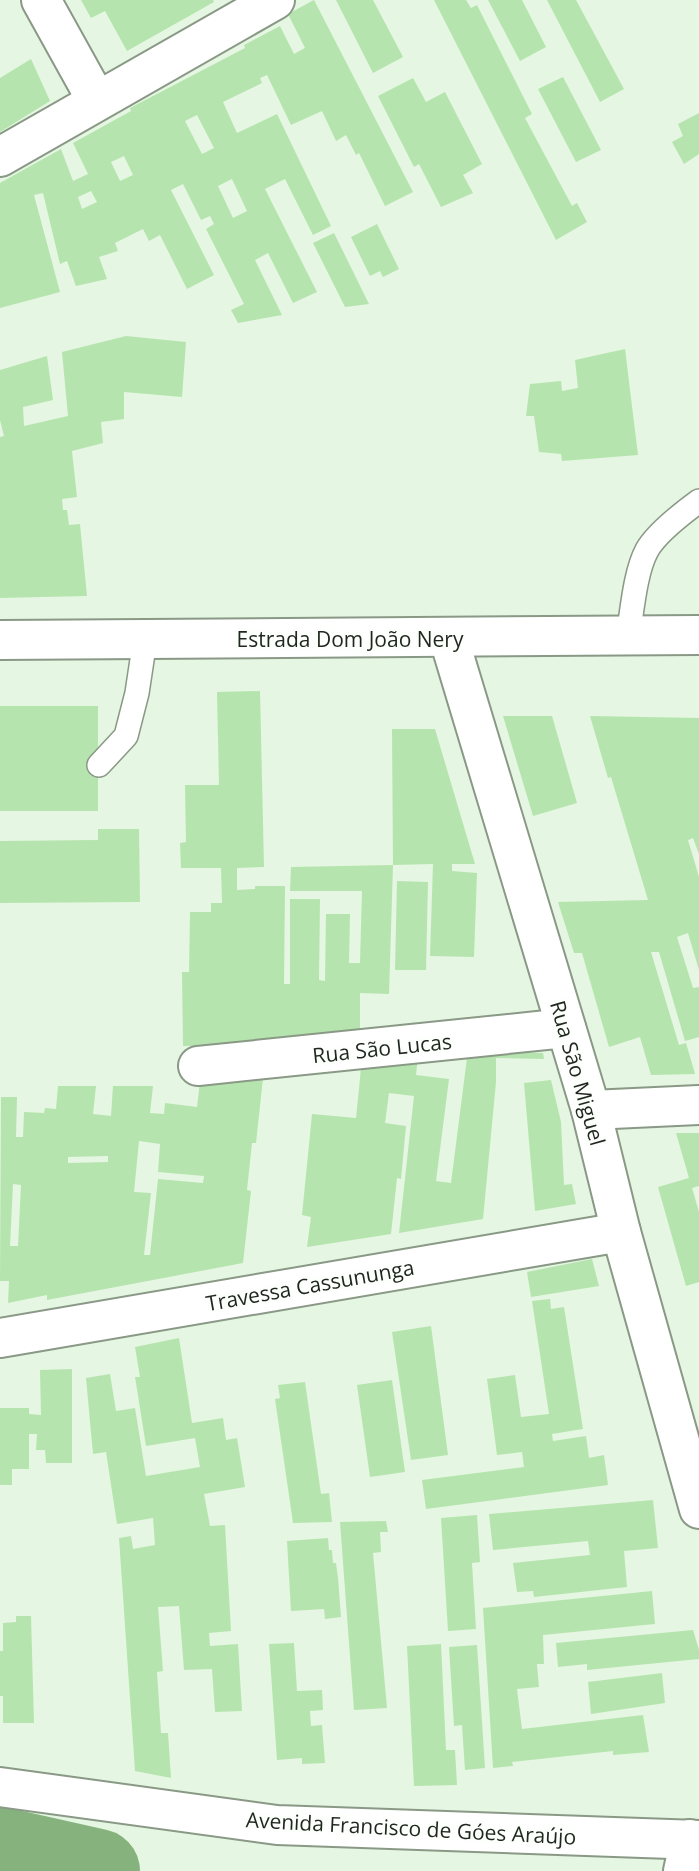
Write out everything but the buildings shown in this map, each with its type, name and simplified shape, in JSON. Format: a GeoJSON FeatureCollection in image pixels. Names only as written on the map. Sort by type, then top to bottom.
{"type":"FeatureCollection","features":[{"type":"Feature","properties":{"kind":"street"},"geometry":{"type":"LineString","coordinates":[[41,0],[97,102]]}},
{"type":"Feature","properties":{"kind":"street"},"geometry":{"type":"LineString","coordinates":[[0,158],[275,0]]}},
{"type":"Feature","properties":{"kind":"street","name":"Estrada Dom João Nery"},"geometry":{"type":"LineString","coordinates":[[0,640],[449,639],[699,635]]}},
{"type":"Feature","properties":{"kind":"street","name":"Rua São Miguel"},"geometry":{"type":"LineString","coordinates":[[449,639],[591,1110],[621,1231],[699,1509]]}},
{"type":"Feature","properties":{"kind":"street","name":"Rua São Lucas"},"geometry":{"type":"LineString","coordinates":[[198,1066],[566,1028]]}},
{"type":"Feature","properties":{"kind":"street"},"geometry":{"type":"LineString","coordinates":[[591,1110],[699,1105]]}},
{"type":"Feature","properties":{"kind":"street","name":"Travessa Cassununga"},"geometry":{"type":"LineString","coordinates":[[0,1338],[621,1231]]}},
{"type":"Feature","properties":{"kind":"street","name":"Avenida Francisco de Góes Araújo"},"geometry":{"type":"LineString","coordinates":[[0,1787],[277,1825],[691,1850]]}},
{"type":"Feature","properties":{"kind":"lane"},"geometry":{"type":"LineString","coordinates":[[628,636],[634,592],[647,550],[680,515],[699,501]]}},
{"type":"Feature","properties":{"kind":"lane"},"geometry":{"type":"LineString","coordinates":[[99,765],[126,736],[137,693],[145,639]]}},
{"type":"Feature","properties":{"kind":"waterway"},"geometry":{"type":"LineString","coordinates":[[0,1849],[98,1871]]}}]}
